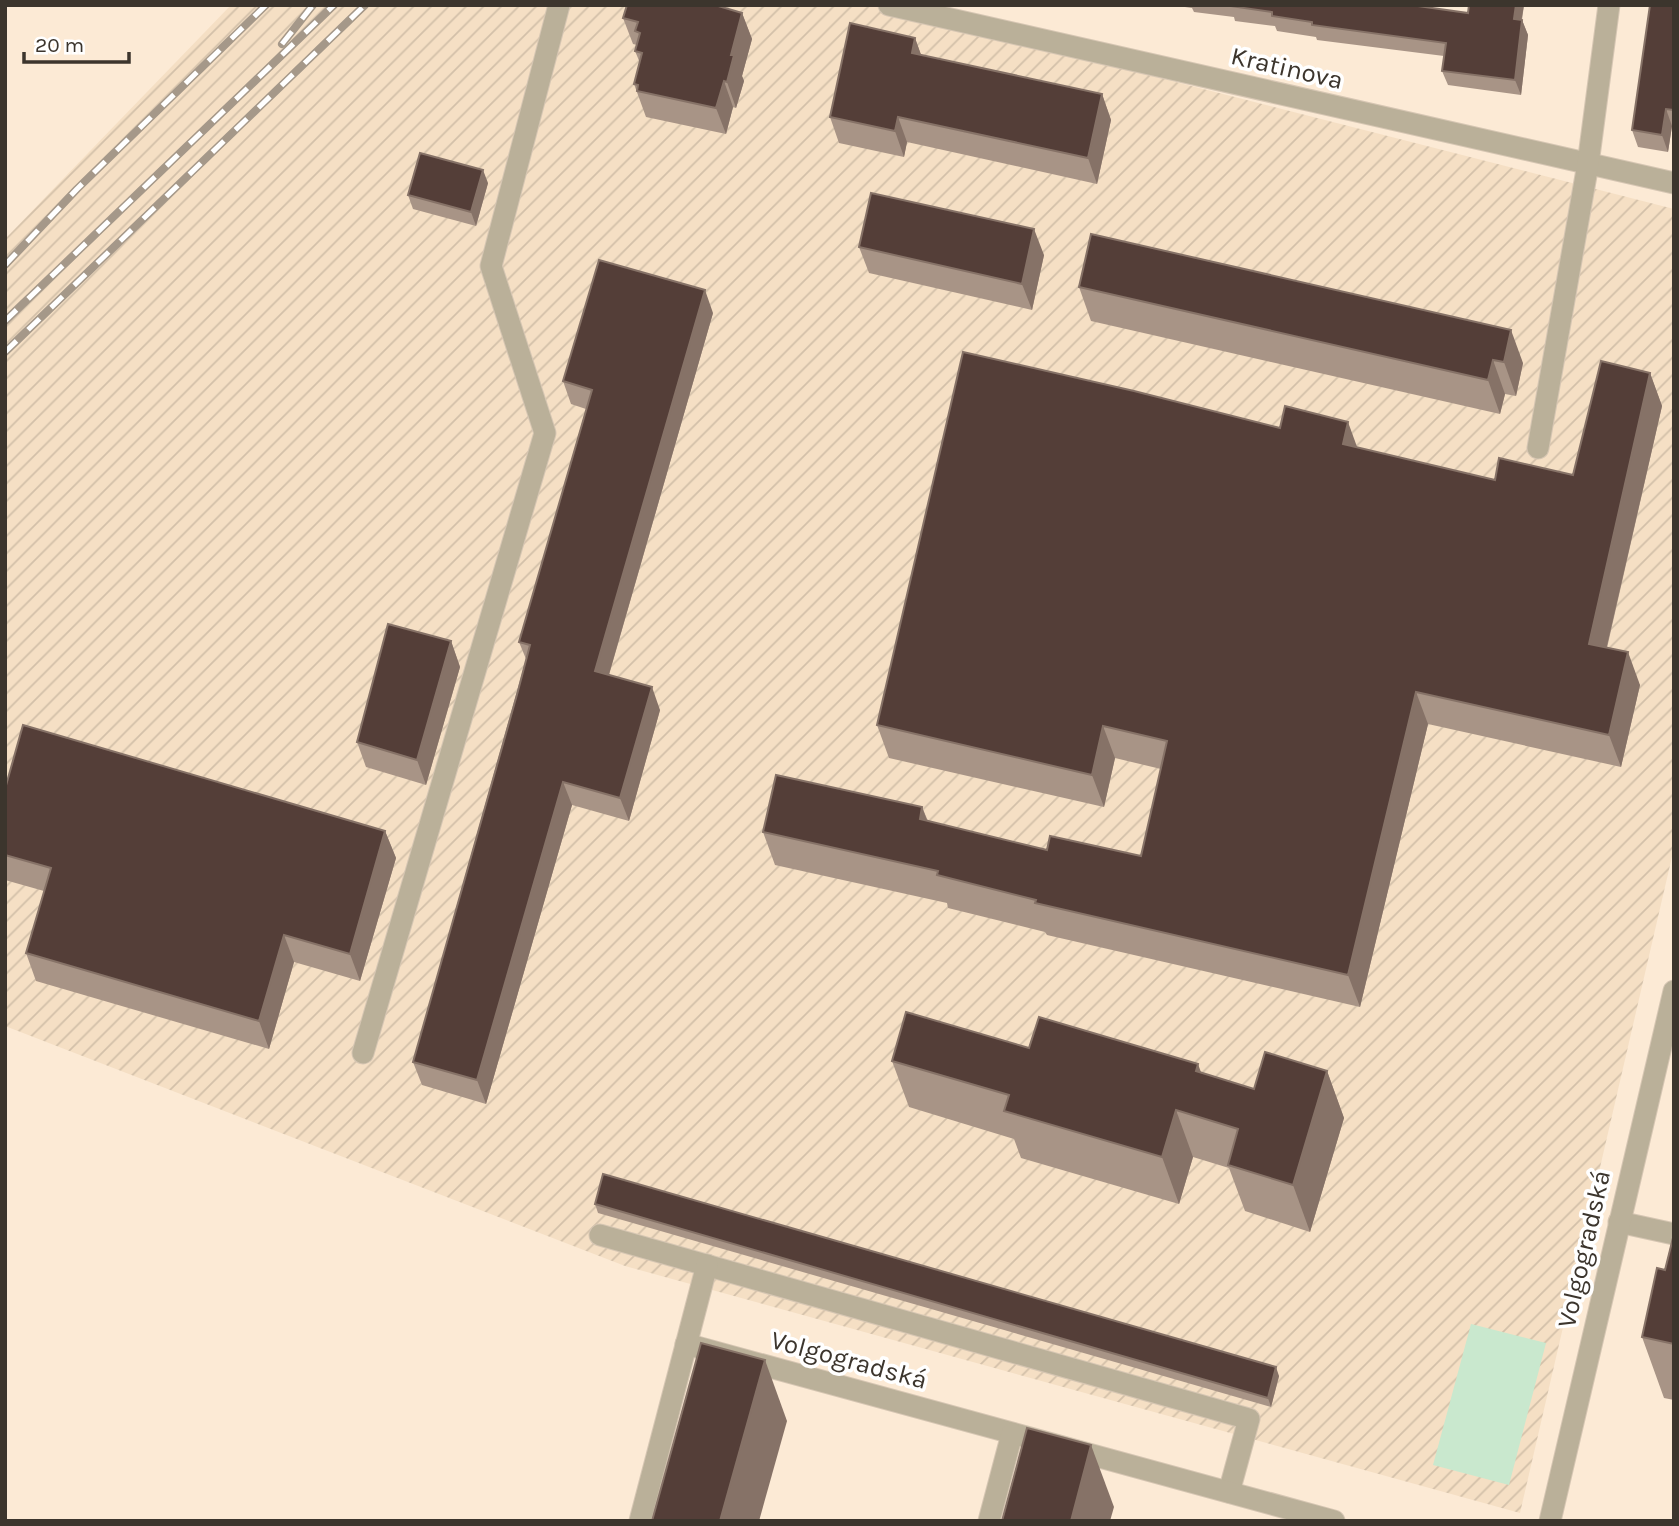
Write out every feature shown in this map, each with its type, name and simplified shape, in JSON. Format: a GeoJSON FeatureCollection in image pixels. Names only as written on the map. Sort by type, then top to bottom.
{"type":"FeatureCollection","features":[{"type":"Feature","properties":{"kind":"street"},"geometry":{"type":"LineString","coordinates":[[363,1053],[545,433],[491,266],[559,5]]}},
{"type":"Feature","properties":{"kind":"street","name":"Kratinova"},"geometry":{"type":"LineString","coordinates":[[889,5],[1674,183]]}},
{"type":"Feature","properties":{"kind":"street"},"geometry":{"type":"LineString","coordinates":[[1538,448],[1588,164],[1609,5]]}},
{"type":"Feature","properties":{"kind":"street","name":"Volgogradská"},"geometry":{"type":"LineString","coordinates":[[1550,1521],[1674,991]]}},
{"type":"Feature","properties":{"kind":"street"},"geometry":{"type":"LineString","coordinates":[[1619,1222],[1674,1234]]}},
{"type":"Feature","properties":{"kind":"street"},"geometry":{"type":"LineString","coordinates":[[600,1235],[1249,1419],[1229,1492]]}},
{"type":"Feature","properties":{"kind":"street"},"geometry":{"type":"LineString","coordinates":[[640,1521],[707,1265]]}},
{"type":"Feature","properties":{"kind":"street","name":"Volgogradská"},"geometry":{"type":"LineString","coordinates":[[686,1344],[1334,1521]]}},
{"type":"Feature","properties":{"kind":"street"},"geometry":{"type":"LineString","coordinates":[[989,1521],[1012,1434]]}},
{"type":"Feature","properties":{"kind":"shaded area"},"geometry":{"type":"Polygon","coordinates":[[[231,5],[874,5],[1674,209],[1674,848],[1520,1513],[625,1266],[5,1026],[5,239],[231,5]]]}},
{"type":"Feature","properties":{"kind":"green space"},"geometry":{"type":"Polygon","coordinates":[[[1471,1324],[1546,1343],[1509,1485],[1433,1465],[1471,1324]]]}},
{"type":"Feature","properties":{"kind":"building"},"geometry":{"type":"Polygon","coordinates":[[[627,5],[715,5],[742,13],[727,82],[724,81],[716,108],[637,91],[638,85],[634,84],[642,53],[635,51],[640,33],[635,31],[638,22],[623,18],[627,5]]]}},
{"type":"Feature","properties":{"kind":"building"},"geometry":{"type":"Polygon","coordinates":[[[1230,5],[1411,5],[1468,13],[1469,5],[1516,5],[1514,19],[1522,20],[1515,80],[1442,71],[1446,43],[1312,25],[1312,22],[1272,16],[1272,12],[1230,5]]]}},
{"type":"Feature","properties":{"kind":"building"},"geometry":{"type":"Polygon","coordinates":[[[1650,5],[1674,5],[1674,110],[1666,109],[1662,135],[1632,130],[1650,5]]]}},
{"type":"Feature","properties":{"kind":"building"},"geometry":{"type":"Polygon","coordinates":[[[850,23],[915,38],[912,53],[1102,94],[1088,158],[898,117],[895,131],[830,117],[850,23]]]}},
{"type":"Feature","properties":{"kind":"building"},"geometry":{"type":"Polygon","coordinates":[[[420,153],[483,170],[471,212],[408,195],[420,153]]]}},
{"type":"Feature","properties":{"kind":"building"},"geometry":{"type":"Polygon","coordinates":[[[871,193],[1034,229],[1022,284],[859,247],[871,193]]]}},
{"type":"Feature","properties":{"kind":"building"},"geometry":{"type":"Polygon","coordinates":[[[1091,234],[1511,330],[1504,362],[1493,360],[1488,380],[1079,287],[1091,234]]]}},
{"type":"Feature","properties":{"kind":"building"},"geometry":{"type":"Polygon","coordinates":[[[599,260],[705,290],[595,671],[652,687],[620,798],[563,782],[477,1080],[413,1062],[518,691],[530,645],[519,642],[592,390],[563,381],[599,260]]]}},
{"type":"Feature","properties":{"kind":"building"},"geometry":{"type":"Polygon","coordinates":[[[963,352],[1280,428],[1285,406],[1348,422],[1343,444],[1495,480],[1499,458],[1573,475],[1601,361],[1650,373],[1589,644],[1628,652],[1609,735],[1416,692],[1348,975],[1035,903],[1036,900],[937,875],[938,871],[763,832],[776,775],[922,807],[920,819],[1047,850],[1050,836],[1141,856],[1167,741],[1103,726],[1092,775],[877,725],[963,352]]]}},
{"type":"Feature","properties":{"kind":"building"},"geometry":{"type":"Polygon","coordinates":[[[388,624],[451,641],[417,760],[357,742],[388,624]]]}},
{"type":"Feature","properties":{"kind":"building"},"geometry":{"type":"Polygon","coordinates":[[[23,725],[385,831],[350,954],[284,935],[259,1021],[26,953],[51,868],[5,855],[5,789],[23,725]]]}},
{"type":"Feature","properties":{"kind":"building"},"geometry":{"type":"Polygon","coordinates":[[[906,1012],[1029,1048],[1039,1017],[1198,1064],[1196,1071],[1254,1089],[1265,1052],[1327,1071],[1293,1185],[1228,1165],[1238,1129],[1176,1110],[1162,1157],[1004,1111],[1009,1095],[892,1061],[906,1012]]]}},
{"type":"Feature","properties":{"kind":"building"},"geometry":{"type":"Polygon","coordinates":[[[603,1174],[1276,1367],[1268,1398],[595,1204],[603,1174]]]}},
{"type":"Feature","properties":{"kind":"building"},"geometry":{"type":"Polygon","coordinates":[[[1674,1234],[1674,1344],[1642,1337],[1657,1268],[1665,1270],[1674,1234]]]}},
{"type":"Feature","properties":{"kind":"building"},"geometry":{"type":"Polygon","coordinates":[[[701,1343],[765,1360],[720,1521],[652,1521],[701,1343]]]}},
{"type":"Feature","properties":{"kind":"building"},"geometry":{"type":"Polygon","coordinates":[[[1027,1428],[1091,1445],[1071,1521],[1002,1521],[1027,1428]]]}},
{"type":"Feature","properties":{"kind":"railway"},"geometry":{"type":"LineString","coordinates":[[5,265],[77,189],[266,5]]}},
{"type":"Feature","properties":{"kind":"railway"},"geometry":{"type":"LineString","coordinates":[[282,44],[313,5]]}},
{"type":"Feature","properties":{"kind":"railway"},"geometry":{"type":"LineString","coordinates":[[5,321],[334,5]]}},
{"type":"Feature","properties":{"kind":"railway"},"geometry":{"type":"LineString","coordinates":[[5,352],[365,5]]}}]}
